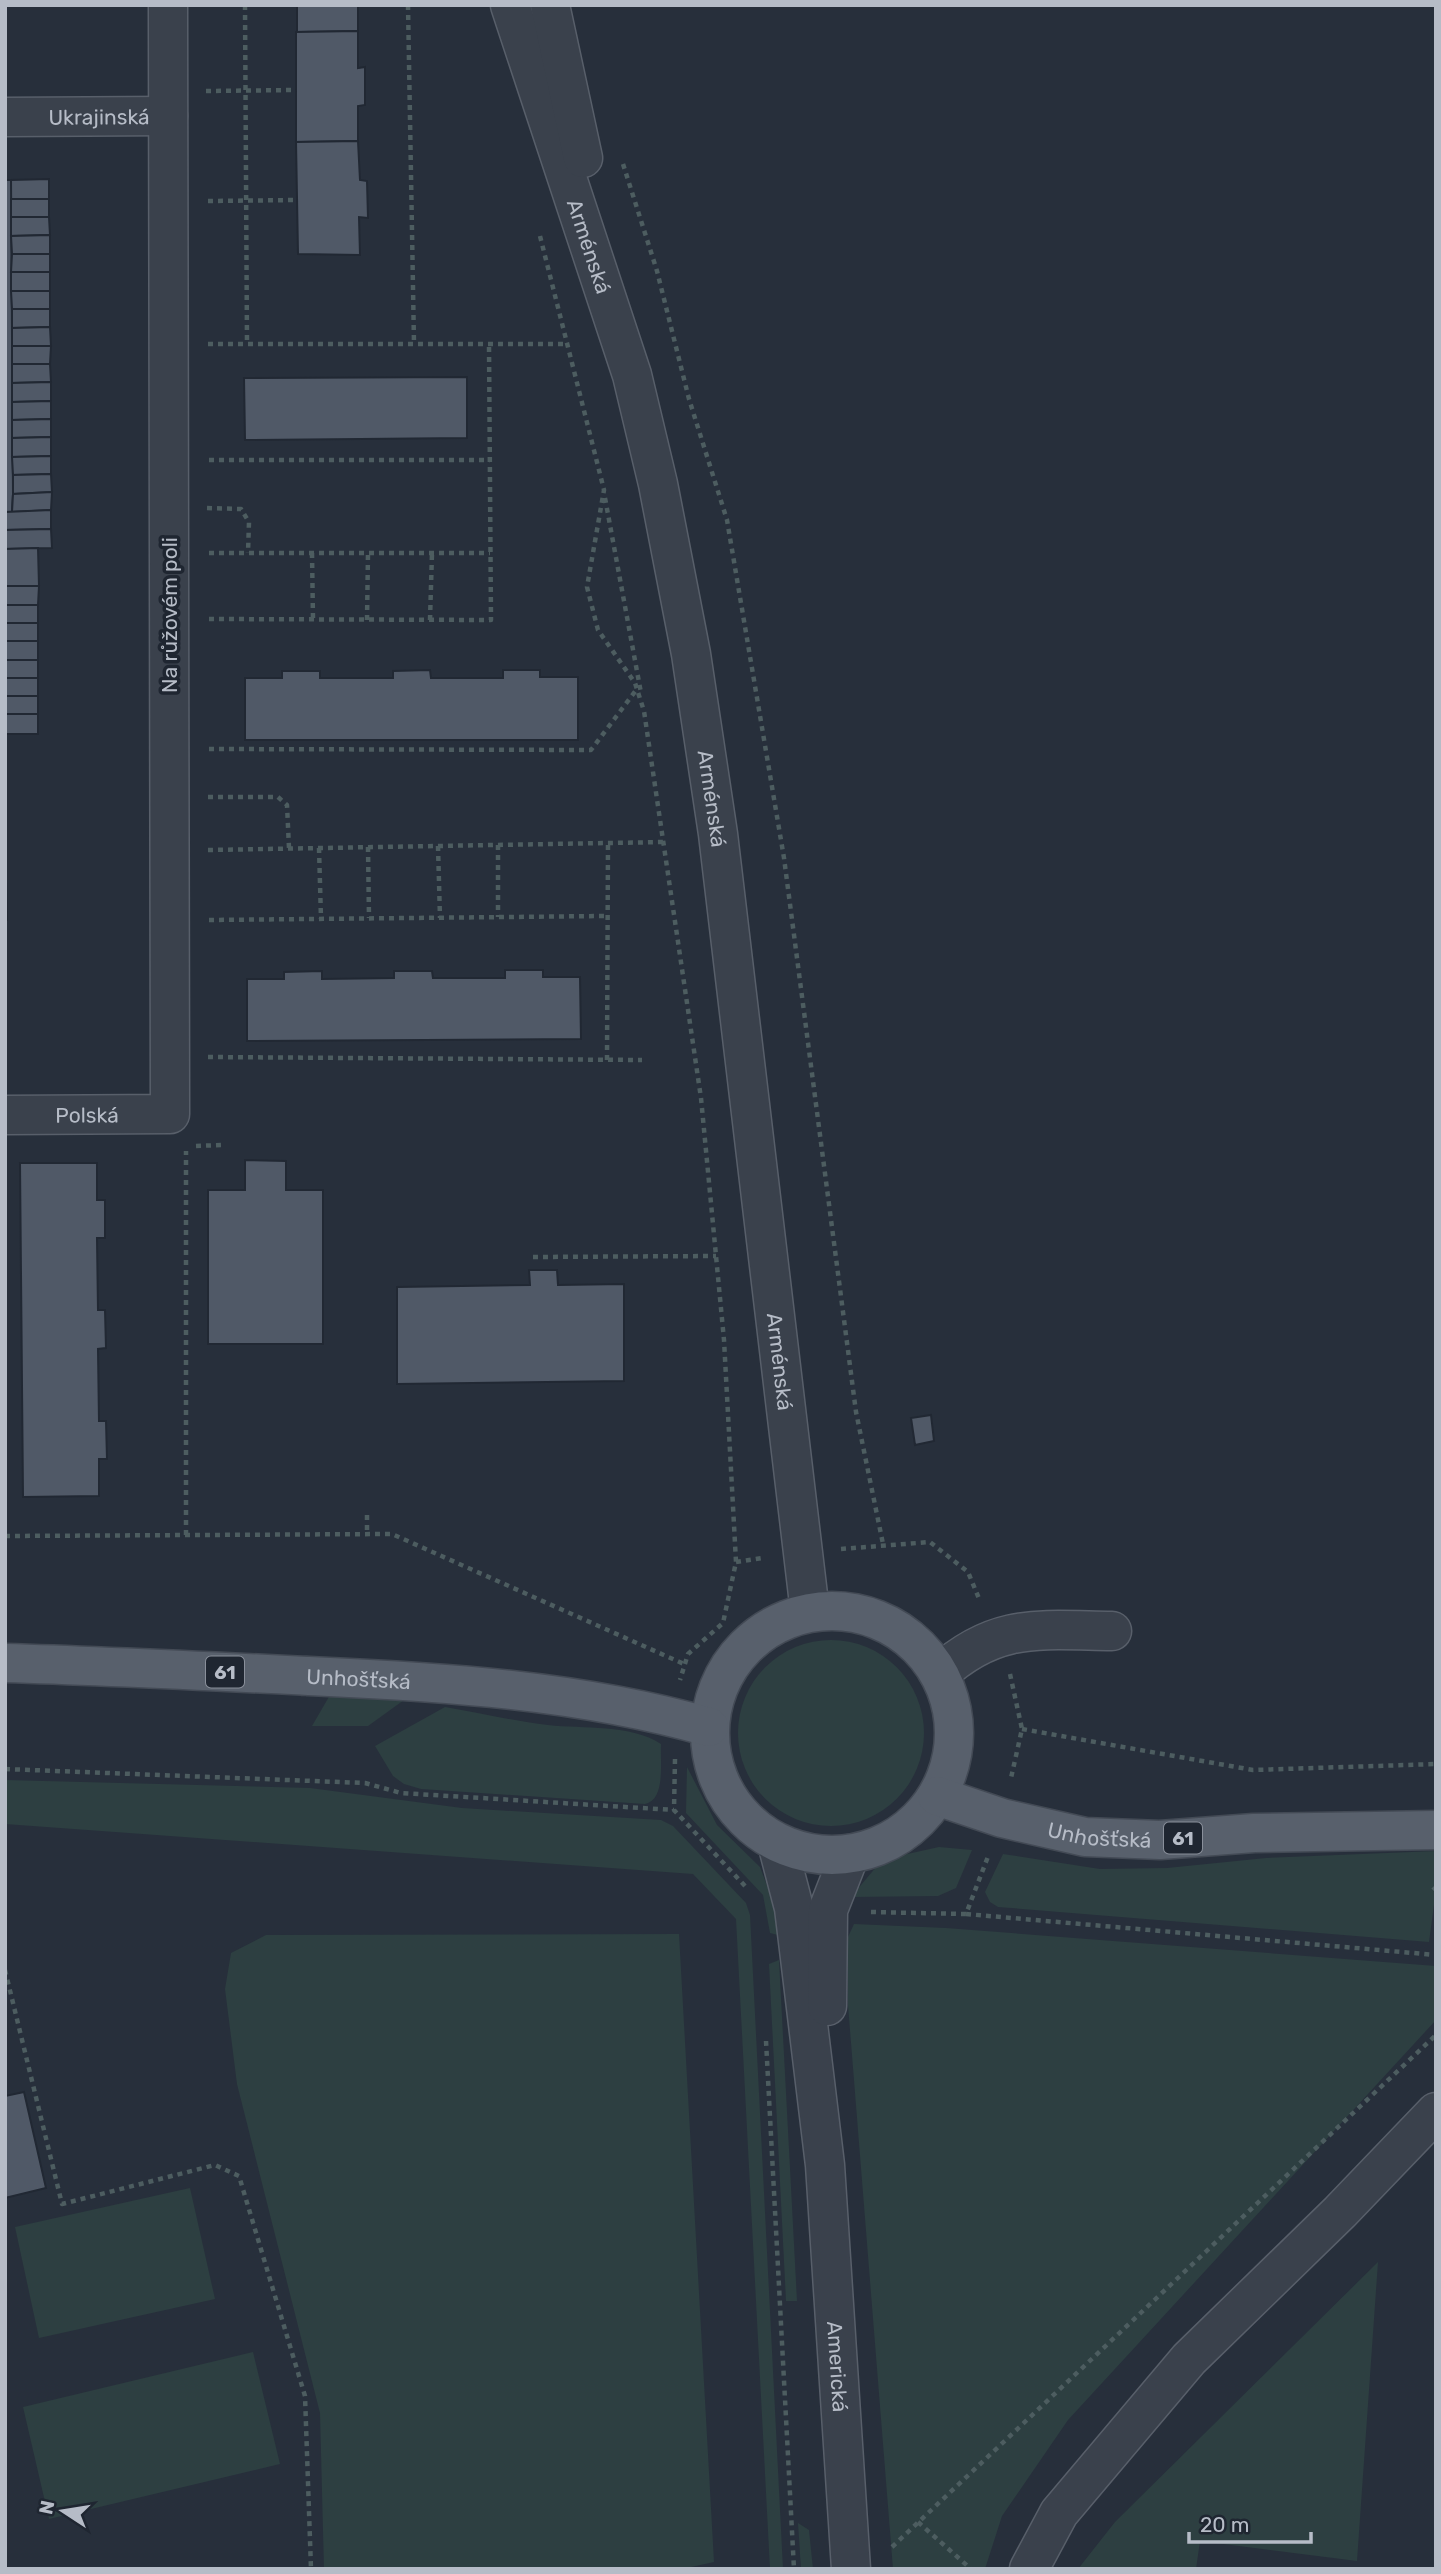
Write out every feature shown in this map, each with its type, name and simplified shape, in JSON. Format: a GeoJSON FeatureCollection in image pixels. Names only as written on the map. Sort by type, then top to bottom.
{"type":"FeatureCollection","features":[{"type":"Feature","properties":{"kind":"main road"},"geometry":{"type":"LineString","coordinates":[[835,1610],[861,1613],[885,1622],[906,1635],[925,1653],[939,1674],[949,1697],[954,1735],[947,1772],[937,1796],[920,1817],[900,1835],[876,1847],[850,1854],[825,1856],[777,1843],[753,1827],[734,1807],[719,1782],[711,1755],[694,1722],[713,1699],[740,1652],[760,1633],[784,1620],[810,1612],[835,1610]]}},
{"type":"Feature","properties":{"kind":"main road","name":"Unhošťská"},"geometry":{"type":"LineString","coordinates":[[5,1663],[444,1682],[539,1693],[694,1722]]}},
{"type":"Feature","properties":{"kind":"main road","name":"Unhošťská"},"geometry":{"type":"LineString","coordinates":[[937,1796],[1002,1818],[1085,1837],[1160,1840],[1254,1833],[1436,1830]]}},
{"type":"Feature","properties":{"kind":"street","name":"Ukrajinská"},"geometry":{"type":"LineString","coordinates":[[5,117],[168,116],[168,5]]}},
{"type":"Feature","properties":{"kind":"street","name":"Arménská"},"geometry":{"type":"LineString","coordinates":[[510,5],[632,375],[658,484],[691,653],[718,834],[810,1612]]}},
{"type":"Feature","properties":{"kind":"street"},"geometry":{"type":"LineString","coordinates":[[534,5],[583,158]]}},
{"type":"Feature","properties":{"kind":"street"},"geometry":{"type":"LineString","coordinates":[[550,5],[632,375]]}},
{"type":"Feature","properties":{"kind":"street","name":"Na růžovém poli"},"geometry":{"type":"LineString","coordinates":[[168,116],[170,1114]]}},
{"type":"Feature","properties":{"kind":"street","name":"Polská"},"geometry":{"type":"LineString","coordinates":[[5,1115],[170,1114]]}},
{"type":"Feature","properties":{"kind":"street"},"geometry":{"type":"LineString","coordinates":[[939,1674],[961,1654],[996,1636],[1039,1630],[1112,1631]]}},
{"type":"Feature","properties":{"kind":"street","name":"Americká"},"geometry":{"type":"LineString","coordinates":[[777,1843],[811,1909],[851,2569]]}},
{"type":"Feature","properties":{"kind":"street","name":"Americká"},"geometry":{"type":"LineString","coordinates":[[811,1909],[850,1854]]}},
{"type":"Feature","properties":{"kind":"street"},"geometry":{"type":"LineString","coordinates":[[1029,2569],[1059,2513],[1189,2359],[1340,2212],[1436,2112]]}},
{"type":"Feature","properties":{"kind":"path"},"geometry":{"type":"LineString","coordinates":[[245,5],[247,344]]}},
{"type":"Feature","properties":{"kind":"path"},"geometry":{"type":"LineString","coordinates":[[408,5],[414,344]]}},
{"type":"Feature","properties":{"kind":"path"},"geometry":{"type":"LineString","coordinates":[[199,92],[296,90]]}},
{"type":"Feature","properties":{"kind":"path"},"geometry":{"type":"LineString","coordinates":[[622,160],[657,271],[689,399],[727,520],[784,858],[856,1412],[883,1544]]}},
{"type":"Feature","properties":{"kind":"path"},"geometry":{"type":"LineString","coordinates":[[199,201],[298,200]]}},
{"type":"Feature","properties":{"kind":"path"},"geometry":{"type":"LineString","coordinates":[[539,232],[604,490],[644,711],[701,1098],[724,1340],[736,1562],[723,1623],[688,1654],[680,1674],[694,1722],[674,1810]]}},
{"type":"Feature","properties":{"kind":"path"},"geometry":{"type":"LineString","coordinates":[[200,344],[568,344]]}},
{"type":"Feature","properties":{"kind":"path"},"geometry":{"type":"LineString","coordinates":[[201,619],[491,620],[489,344]]}},
{"type":"Feature","properties":{"kind":"path"},"geometry":{"type":"LineString","coordinates":[[201,460],[490,460]]}},
{"type":"Feature","properties":{"kind":"path"},"geometry":{"type":"LineString","coordinates":[[604,490],[587,587],[598,630],[637,689],[644,711]]}},
{"type":"Feature","properties":{"kind":"path"},"geometry":{"type":"LineString","coordinates":[[201,508],[241,509],[249,522],[248,553]]}},
{"type":"Feature","properties":{"kind":"path"},"geometry":{"type":"LineString","coordinates":[[199,553],[490,553]]}},
{"type":"Feature","properties":{"kind":"path"},"geometry":{"type":"LineString","coordinates":[[312,553],[313,619]]}},
{"type":"Feature","properties":{"kind":"path"},"geometry":{"type":"LineString","coordinates":[[367,620],[368,553]]}},
{"type":"Feature","properties":{"kind":"path"},"geometry":{"type":"LineString","coordinates":[[430,620],[432,553]]}},
{"type":"Feature","properties":{"kind":"path"},"geometry":{"type":"LineString","coordinates":[[201,749],[591,750],[637,689]]}},
{"type":"Feature","properties":{"kind":"path"},"geometry":{"type":"LineString","coordinates":[[200,797],[278,797],[287,805],[289,848]]}},
{"type":"Feature","properties":{"kind":"path"},"geometry":{"type":"LineString","coordinates":[[607,1060],[608,842]]}},
{"type":"Feature","properties":{"kind":"path"},"geometry":{"type":"LineString","coordinates":[[199,850],[665,842]]}},
{"type":"Feature","properties":{"kind":"path"},"geometry":{"type":"LineString","coordinates":[[498,845],[498,917]]}},
{"type":"Feature","properties":{"kind":"path"},"geometry":{"type":"LineString","coordinates":[[438,846],[440,918]]}},
{"type":"Feature","properties":{"kind":"path"},"geometry":{"type":"LineString","coordinates":[[368,847],[369,918]]}},
{"type":"Feature","properties":{"kind":"path"},"geometry":{"type":"LineString","coordinates":[[320,848],[321,919]]}},
{"type":"Feature","properties":{"kind":"path"},"geometry":{"type":"LineString","coordinates":[[201,920],[606,916]]}},
{"type":"Feature","properties":{"kind":"path"},"geometry":{"type":"LineString","coordinates":[[200,1057],[642,1060]]}},
{"type":"Feature","properties":{"kind":"path"},"geometry":{"type":"LineString","coordinates":[[533,1257],[716,1256]]}},
{"type":"Feature","properties":{"kind":"path"},"geometry":{"type":"LineString","coordinates":[[367,1514],[367,1534]]}},
{"type":"Feature","properties":{"kind":"path"},"geometry":{"type":"LineString","coordinates":[[5,1536],[392,1534],[684,1664]]}},
{"type":"Feature","properties":{"kind":"path"},"geometry":{"type":"LineString","coordinates":[[736,1562],[883,1544],[930,1542],[968,1572],[1007,1662],[1022,1729],[1002,1818],[966,1914]]}},
{"type":"Feature","properties":{"kind":"path"},"geometry":{"type":"LineString","coordinates":[[1022,1729],[1253,1770],[1436,1764]]}},
{"type":"Feature","properties":{"kind":"path"},"geometry":{"type":"LineString","coordinates":[[5,1769],[365,1783],[401,1793],[674,1810],[744,1884],[757,1906],[966,1914],[1436,1955]]}},
{"type":"Feature","properties":{"kind":"path"},"geometry":{"type":"LineString","coordinates":[[5,1970],[62,2204],[215,2165],[239,2176],[305,2396],[311,2569]]}},
{"type":"Feature","properties":{"kind":"path"},"geometry":{"type":"LineString","coordinates":[[766,2029],[794,2569]]}},
{"type":"Feature","properties":{"kind":"path"},"geometry":{"type":"LineString","coordinates":[[892,2547],[1436,2035]]}},
{"type":"Feature","properties":{"kind":"path"},"geometry":{"type":"LineString","coordinates":[[918,2522],[971,2569]]}},
{"type":"Feature","properties":{"kind":"shaded area"},"geometry":{"type":"Polygon","coordinates":[[[831,1640],[866,1647],[897,1667],[917,1698],[924,1733],[917,1768],[897,1799],[866,1819],[831,1826],[796,1819],[765,1799],[745,1768],[738,1733],[745,1698],[765,1667],[796,1647],[831,1640]]]}},
{"type":"Feature","properties":{"kind":"shaded area"},"geometry":{"type":"Polygon","coordinates":[[[330,1695],[404,1700],[368,1726],[312,1726],[330,1695]]]}},
{"type":"Feature","properties":{"kind":"shaded area"},"geometry":{"type":"Polygon","coordinates":[[[445,1707],[535,1723],[636,1733],[661,1744],[659,1788],[652,1801],[645,1804],[421,1789],[404,1784],[393,1776],[375,1746],[445,1707]]]}},
{"type":"Feature","properties":{"kind":"shaded area"},"geometry":{"type":"Polygon","coordinates":[[[687,1767],[717,1825],[760,1867],[775,1907],[778,1935],[770,1933],[763,1895],[686,1813],[687,1767]]]}},
{"type":"Feature","properties":{"kind":"shaded area"},"geometry":{"type":"Polygon","coordinates":[[[5,1780],[310,1788],[462,1808],[661,1820],[673,1826],[746,1903],[750,1915],[783,2569],[770,2569],[736,1919],[693,1874],[5,1824],[5,1780]]]}},
{"type":"Feature","properties":{"kind":"shaded area"},"geometry":{"type":"Polygon","coordinates":[[[939,1847],[972,1850],[956,1888],[938,1896],[851,1897],[877,1866],[903,1855],[939,1847]]]}},
{"type":"Feature","properties":{"kind":"shaded area"},"geometry":{"type":"Polygon","coordinates":[[[1436,1851],[1436,1890],[1429,1942],[998,1907],[990,1902],[985,1892],[1003,1854],[1100,1869],[1167,1868],[1266,1858],[1436,1851]]]}},
{"type":"Feature","properties":{"kind":"shaded area"},"geometry":{"type":"Polygon","coordinates":[[[854,1924],[946,1928],[1436,1966],[1436,2020],[1068,2420],[1002,2516],[985,2569],[893,2569],[848,2005],[848,1937],[854,1924]]]}},
{"type":"Feature","properties":{"kind":"shaded area"},"geometry":{"type":"Polygon","coordinates":[[[679,1934],[714,2562],[682,2569],[324,2569],[320,2413],[237,2084],[225,1989],[231,1953],[266,1935],[679,1934]]]}},
{"type":"Feature","properties":{"kind":"shaded area"},"geometry":{"type":"Polygon","coordinates":[[[779,1960],[797,2301],[786,2301],[769,1964],[779,1960]]]}},
{"type":"Feature","properties":{"kind":"shaded area"},"geometry":{"type":"Polygon","coordinates":[[[190,2188],[215,2299],[39,2338],[15,2227],[190,2188]]]}},
{"type":"Feature","properties":{"kind":"shaded area"},"geometry":{"type":"Polygon","coordinates":[[[1378,2262],[1357,2561],[1200,2541],[1196,2569],[1078,2569],[1115,2522],[1378,2262]]]}},
{"type":"Feature","properties":{"kind":"shaded area"},"geometry":{"type":"Polygon","coordinates":[[[253,2352],[280,2464],[49,2519],[23,2407],[253,2352]]]}},
{"type":"Feature","properties":{"kind":"shaded area"},"geometry":{"type":"Polygon","coordinates":[[[798,2523],[809,2530],[813,2569],[801,2569],[798,2523]]]}},
{"type":"Feature","properties":{"kind":"building"},"geometry":{"type":"Polygon","coordinates":[[[297,5],[358,5],[358,31],[297,32],[297,5]]]}},
{"type":"Feature","properties":{"kind":"building"},"geometry":{"type":"Polygon","coordinates":[[[358,31],[358,68],[365,67],[365,105],[358,106],[358,141],[296,142],[296,32],[358,31]]]}},
{"type":"Feature","properties":{"kind":"building"},"geometry":{"type":"Polygon","coordinates":[[[358,141],[360,180],[367,181],[368,218],[359,217],[360,255],[298,254],[296,142],[358,141]]]}},
{"type":"Feature","properties":{"kind":"building"},"geometry":{"type":"Polygon","coordinates":[[[49,179],[49,199],[11,199],[11,180],[49,179]]]}},
{"type":"Feature","properties":{"kind":"building"},"geometry":{"type":"Polygon","coordinates":[[[5,180],[11,180],[12,512],[5,512],[5,180]]]}},
{"type":"Feature","properties":{"kind":"building"},"geometry":{"type":"Polygon","coordinates":[[[11,199],[49,199],[49,217],[11,217],[11,199]]]}},
{"type":"Feature","properties":{"kind":"building"},"geometry":{"type":"Polygon","coordinates":[[[11,217],[49,217],[50,235],[11,236],[11,217]]]}},
{"type":"Feature","properties":{"kind":"building"},"geometry":{"type":"Polygon","coordinates":[[[50,235],[50,254],[12,254],[11,236],[50,235]]]}},
{"type":"Feature","properties":{"kind":"building"},"geometry":{"type":"Polygon","coordinates":[[[12,254],[50,254],[50,272],[11,272],[12,254]]]}},
{"type":"Feature","properties":{"kind":"building"},"geometry":{"type":"Polygon","coordinates":[[[11,272],[50,272],[50,291],[11,291],[11,272]]]}},
{"type":"Feature","properties":{"kind":"building"},"geometry":{"type":"Polygon","coordinates":[[[11,291],[50,291],[50,309],[12,309],[11,291]]]}},
{"type":"Feature","properties":{"kind":"building"},"geometry":{"type":"Polygon","coordinates":[[[12,309],[50,309],[50,327],[12,328],[12,309]]]}},
{"type":"Feature","properties":{"kind":"building"},"geometry":{"type":"Polygon","coordinates":[[[50,327],[51,346],[12,346],[12,328],[50,327]]]}},
{"type":"Feature","properties":{"kind":"building"},"geometry":{"type":"Polygon","coordinates":[[[12,346],[51,346],[50,364],[12,364],[12,346]]]}},
{"type":"Feature","properties":{"kind":"building"},"geometry":{"type":"Polygon","coordinates":[[[12,364],[50,364],[51,382],[12,383],[12,364]]]}},
{"type":"Feature","properties":{"kind":"building"},"geometry":{"type":"Polygon","coordinates":[[[467,377],[467,438],[245,440],[244,378],[467,377]]]}},
{"type":"Feature","properties":{"kind":"building"},"geometry":{"type":"Polygon","coordinates":[[[51,382],[51,401],[12,402],[12,383],[51,382]]]}},
{"type":"Feature","properties":{"kind":"building"},"geometry":{"type":"Polygon","coordinates":[[[51,401],[51,419],[12,420],[12,402],[51,401]]]}},
{"type":"Feature","properties":{"kind":"building"},"geometry":{"type":"Polygon","coordinates":[[[51,419],[51,437],[12,438],[12,420],[51,419]]]}},
{"type":"Feature","properties":{"kind":"building"},"geometry":{"type":"Polygon","coordinates":[[[51,437],[51,456],[12,457],[12,438],[51,437]]]}},
{"type":"Feature","properties":{"kind":"building"},"geometry":{"type":"Polygon","coordinates":[[[51,456],[51,474],[13,475],[12,457],[51,456]]]}},
{"type":"Feature","properties":{"kind":"building"},"geometry":{"type":"Polygon","coordinates":[[[51,474],[52,492],[13,494],[13,475],[51,474]]]}},
{"type":"Feature","properties":{"kind":"building"},"geometry":{"type":"Polygon","coordinates":[[[52,492],[51,510],[12,512],[13,494],[52,492]]]}},
{"type":"Feature","properties":{"kind":"building"},"geometry":{"type":"Polygon","coordinates":[[[51,510],[51,529],[5,530],[5,512],[51,510]]]}},
{"type":"Feature","properties":{"kind":"building"},"geometry":{"type":"Polygon","coordinates":[[[51,529],[52,548],[5,549],[5,530],[51,529]]]}},
{"type":"Feature","properties":{"kind":"building"},"geometry":{"type":"Polygon","coordinates":[[[38,548],[39,586],[5,586],[5,549],[38,548]]]}},
{"type":"Feature","properties":{"kind":"building"},"geometry":{"type":"Polygon","coordinates":[[[5,586],[39,586],[38,605],[5,605],[5,586]]]}},
{"type":"Feature","properties":{"kind":"building"},"geometry":{"type":"Polygon","coordinates":[[[5,605],[38,605],[38,623],[5,623],[5,605]]]}},
{"type":"Feature","properties":{"kind":"building"},"geometry":{"type":"Polygon","coordinates":[[[5,623],[38,623],[38,641],[5,641],[5,623]]]}},
{"type":"Feature","properties":{"kind":"building"},"geometry":{"type":"Polygon","coordinates":[[[5,641],[38,641],[38,660],[5,660],[5,641]]]}},
{"type":"Feature","properties":{"kind":"building"},"geometry":{"type":"Polygon","coordinates":[[[5,660],[38,660],[38,678],[5,678],[5,660]]]}},
{"type":"Feature","properties":{"kind":"building"},"geometry":{"type":"Polygon","coordinates":[[[430,670],[431,678],[503,678],[503,670],[540,670],[540,677],[578,677],[578,740],[245,740],[245,678],[282,678],[282,671],[320,671],[320,678],[393,678],[393,671],[430,670]]]}},
{"type":"Feature","properties":{"kind":"building"},"geometry":{"type":"Polygon","coordinates":[[[5,678],[38,678],[38,696],[5,696],[5,678]]]}},
{"type":"Feature","properties":{"kind":"building"},"geometry":{"type":"Polygon","coordinates":[[[5,696],[38,696],[38,714],[5,714],[5,696]]]}},
{"type":"Feature","properties":{"kind":"building"},"geometry":{"type":"Polygon","coordinates":[[[5,714],[38,714],[38,734],[5,734],[5,714]]]}},
{"type":"Feature","properties":{"kind":"building"},"geometry":{"type":"Polygon","coordinates":[[[6,882],[7,920],[5,920],[6,882]]]}},
{"type":"Feature","properties":{"kind":"building"},"geometry":{"type":"Polygon","coordinates":[[[505,970],[543,970],[543,977],[580,977],[581,1039],[247,1041],[247,979],[284,979],[284,972],[322,971],[322,979],[394,978],[394,971],[432,971],[433,978],[505,978],[505,970]]]}},
{"type":"Feature","properties":{"kind":"building"},"geometry":{"type":"Polygon","coordinates":[[[245,1160],[286,1161],[286,1190],[323,1190],[323,1344],[208,1344],[208,1190],[245,1190],[245,1160]]]}},
{"type":"Feature","properties":{"kind":"building"},"geometry":{"type":"Polygon","coordinates":[[[20,1163],[97,1163],[97,1200],[105,1200],[105,1238],[97,1238],[98,1310],[105,1310],[106,1348],[98,1349],[99,1421],[106,1421],[107,1459],[99,1459],[99,1496],[23,1497],[20,1163]]]}},
{"type":"Feature","properties":{"kind":"building"},"geometry":{"type":"Polygon","coordinates":[[[529,1270],[557,1270],[558,1285],[624,1284],[624,1381],[397,1384],[397,1287],[530,1285],[529,1270]]]}},
{"type":"Feature","properties":{"kind":"building"},"geometry":{"type":"Polygon","coordinates":[[[931,1415],[934,1441],[915,1445],[911,1418],[931,1415]]]}},
{"type":"Feature","properties":{"kind":"building"},"geometry":{"type":"Polygon","coordinates":[[[24,2092],[46,2188],[5,2198],[5,2096],[24,2092]]]}}]}
